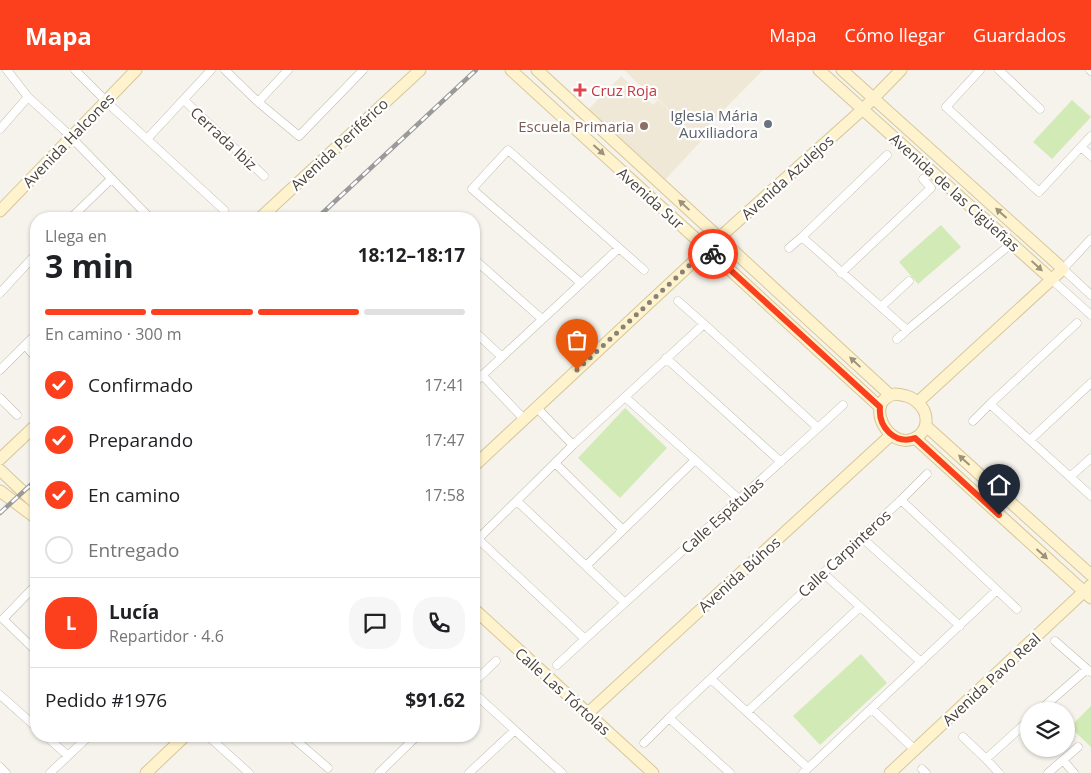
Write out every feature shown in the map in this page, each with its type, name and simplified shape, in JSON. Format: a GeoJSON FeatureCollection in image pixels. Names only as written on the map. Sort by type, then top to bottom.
{"type":"FeatureCollection","features":[{"type":"Feature","properties":{"kind":"main road","name":"Avenida Halcones"},"geometry":{"type":"LineString","coordinates":[[0,211],[136,70]]}},
{"type":"Feature","properties":{"kind":"main road","name":"Avenida Periférico"},"geometry":{"type":"LineString","coordinates":[[267,212],[420,70]]}},
{"type":"Feature","properties":{"kind":"main road","name":"Avenida Sur"},"geometry":{"type":"LineString","coordinates":[[511,70],[880,407]]}},
{"type":"Feature","properties":{"kind":"main road","name":"Avenida Sur"},"geometry":{"type":"LineString","coordinates":[[537,70],[890,395]]}},
{"type":"Feature","properties":{"kind":"main road","name":"Avenida de las Cigüeñas"},"geometry":{"type":"LineString","coordinates":[[819,70],[1051,279]]}},
{"type":"Feature","properties":{"kind":"main road","name":"Avenida de las Cigüeñas"},"geometry":{"type":"LineString","coordinates":[[842,70],[1063,269]]}},
{"type":"Feature","properties":{"kind":"main road","name":"Avenida Azulejos"},"geometry":{"type":"LineString","coordinates":[[719,238],[863,109],[901,70]]}},
{"type":"Feature","properties":{"kind":"main road"},"geometry":{"type":"LineString","coordinates":[[545,101],[557,88]]}},
{"type":"Feature","properties":{"kind":"main road","name":"Avenida Azulejos"},"geometry":{"type":"LineString","coordinates":[[480,460],[523,418],[707,249]]}},
{"type":"Feature","properties":{"kind":"main road"},"geometry":{"type":"LineString","coordinates":[[918,402],[1063,269]]}},
{"type":"Feature","properties":{"kind":"main road"},"geometry":{"type":"LineString","coordinates":[[890,395],[902,395],[918,402],[926,416],[926,426],[922,434],[908,441],[891,435],[883,425],[880,416],[880,407],[883,400],[890,395]]}},
{"type":"Feature","properties":{"kind":"main road"},"geometry":{"type":"LineString","coordinates":[[926,426],[1091,575]]}},
{"type":"Feature","properties":{"kind":"main road"},"geometry":{"type":"LineString","coordinates":[[0,459],[30,431]]}},
{"type":"Feature","properties":{"kind":"main road","name":"Avenida Búhos"},"geometry":{"type":"LineString","coordinates":[[588,713],[891,435]]}},
{"type":"Feature","properties":{"kind":"main road"},"geometry":{"type":"LineString","coordinates":[[915,438],[1089,592]]}},
{"type":"Feature","properties":{"kind":"main road"},"geometry":{"type":"LineString","coordinates":[[0,470],[18,487],[30,505]]}},
{"type":"Feature","properties":{"kind":"main road"},"geometry":{"type":"LineString","coordinates":[[4,493],[30,509]]}},
{"type":"Feature","properties":{"kind":"main road","name":"Avenida Pavo Real"},"geometry":{"type":"LineString","coordinates":[[890,773],[1089,592]]}},
{"type":"Feature","properties":{"kind":"main road","name":"Calle Las Tórtolas"},"geometry":{"type":"LineString","coordinates":[[480,614],[653,773]]}},
{"type":"Feature","properties":{"kind":"main road"},"geometry":{"type":"LineString","coordinates":[[146,773],[179,742]]}},
{"type":"Feature","properties":{"kind":"street"},"geometry":{"type":"LineString","coordinates":[[7,70],[28,97],[144,212]]}},
{"type":"Feature","properties":{"kind":"street"},"geometry":{"type":"LineString","coordinates":[[75,70],[224,210]]}},
{"type":"Feature","properties":{"kind":"street","name":"Cerrada Ibiz"},"geometry":{"type":"LineString","coordinates":[[147,139],[211,70]]}},
{"type":"Feature","properties":{"kind":"street"},"geometry":{"type":"LineString","coordinates":[[225,70],[258,102],[299,136],[363,70]]}},
{"type":"Feature","properties":{"kind":"street"},"geometry":{"type":"LineString","coordinates":[[258,102],[288,70]]}},
{"type":"Feature","properties":{"kind":"street"},"geometry":{"type":"LineString","coordinates":[[980,70],[946,108],[1039,192],[1091,136]]}},
{"type":"Feature","properties":{"kind":"street"},"geometry":{"type":"LineString","coordinates":[[999,70],[1040,109]]}},
{"type":"Feature","properties":{"kind":"street"},"geometry":{"type":"LineString","coordinates":[[0,129],[28,97]]}},
{"type":"Feature","properties":{"kind":"street","name":"Cerrada Ibiz"},"geometry":{"type":"LineString","coordinates":[[184,100],[264,176]]}},
{"type":"Feature","properties":{"kind":"street"},"geometry":{"type":"LineString","coordinates":[[1081,146],[1091,156]]}},
{"type":"Feature","properties":{"kind":"street"},"geometry":{"type":"LineString","coordinates":[[581,283],[472,189],[508,150],[644,270]]}},
{"type":"Feature","properties":{"kind":"street"},"geometry":{"type":"LineString","coordinates":[[789,248],[887,155]]}},
{"type":"Feature","properties":{"kind":"street"},"geometry":{"type":"LineString","coordinates":[[77,212],[111,179]]}},
{"type":"Feature","properties":{"kind":"street"},"geometry":{"type":"LineString","coordinates":[[842,273],[931,188],[923,180]]}},
{"type":"Feature","properties":{"kind":"street"},"geometry":{"type":"LineString","coordinates":[[802,237],[907,330]]}},
{"type":"Feature","properties":{"kind":"street","name":"Avenida Azulejos"},"geometry":{"type":"LineString","coordinates":[[707,249],[719,238]]}},
{"type":"Feature","properties":{"kind":"street"},"geometry":{"type":"LineString","coordinates":[[1063,269],[1091,239]]}},
{"type":"Feature","properties":{"kind":"street"},"geometry":{"type":"LineString","coordinates":[[897,339],[1012,242]]}},
{"type":"Feature","properties":{"kind":"street"},"geometry":{"type":"LineString","coordinates":[[523,418],[482,375],[619,248]]}},
{"type":"Feature","properties":{"kind":"street"},"geometry":{"type":"LineString","coordinates":[[0,292],[30,260]]}},
{"type":"Feature","properties":{"kind":"street"},"geometry":{"type":"LineString","coordinates":[[480,264],[542,320]]}},
{"type":"Feature","properties":{"kind":"street","name":"Avenida de las Cigüeñas"},"geometry":{"type":"LineString","coordinates":[[1063,269],[1091,295]]}},
{"type":"Feature","properties":{"kind":"street","name":"Avenida de las Cigüeñas"},"geometry":{"type":"LineString","coordinates":[[1051,279],[1091,315]]}},
{"type":"Feature","properties":{"kind":"street"},"geometry":{"type":"LineString","coordinates":[[881,307],[909,281]]}},
{"type":"Feature","properties":{"kind":"street"},"geometry":{"type":"LineString","coordinates":[[678,300],[818,428]]}},
{"type":"Feature","properties":{"kind":"street"},"geometry":{"type":"LineString","coordinates":[[973,421],[1077,323]]}},
{"type":"Feature","properties":{"kind":"street"},"geometry":{"type":"LineString","coordinates":[[480,537],[555,463],[704,324]]}},
{"type":"Feature","properties":{"kind":"street"},"geometry":{"type":"LineString","coordinates":[[480,337],[502,357]]}},
{"type":"Feature","properties":{"kind":"street"},"geometry":{"type":"LineString","coordinates":[[0,370],[30,341]]}},
{"type":"Feature","properties":{"kind":"street"},"geometry":{"type":"LineString","coordinates":[[25,346],[30,351]]}},
{"type":"Feature","properties":{"kind":"street"},"geometry":{"type":"LineString","coordinates":[[666,358],[781,462]]}},
{"type":"Feature","properties":{"kind":"street"},"geometry":{"type":"LineString","coordinates":[[1030,440],[1091,383]]}},
{"type":"Feature","properties":{"kind":"street"},"geometry":{"type":"LineString","coordinates":[[625,397],[740,500]]}},
{"type":"Feature","properties":{"kind":"street"},"geometry":{"type":"LineString","coordinates":[[0,398],[17,415]]}},
{"type":"Feature","properties":{"kind":"street"},"geometry":{"type":"LineString","coordinates":[[990,404],[1091,496]]}},
{"type":"Feature","properties":{"kind":"street","name":"Calle Espátulas"},"geometry":{"type":"LineString","coordinates":[[557,665],[624,602],[843,406]]}},
{"type":"Feature","properties":{"kind":"street"},"geometry":{"type":"LineString","coordinates":[[536,407],[573,446]]}},
{"type":"Feature","properties":{"kind":"street"},"geometry":{"type":"LineString","coordinates":[[1070,477],[1091,458]]}},
{"type":"Feature","properties":{"kind":"street"},"geometry":{"type":"LineString","coordinates":[[586,566],[695,460]]}},
{"type":"Feature","properties":{"kind":"street"},"geometry":{"type":"LineString","coordinates":[[555,463],[623,530]]}},
{"type":"Feature","properties":{"kind":"street"},"geometry":{"type":"LineString","coordinates":[[901,500],[927,474]]}},
{"type":"Feature","properties":{"kind":"street"},"geometry":{"type":"LineString","coordinates":[[4,493],[18,487]]}},
{"type":"Feature","properties":{"kind":"street","name":"Calle Carpinteros"},"geometry":{"type":"LineString","coordinates":[[644,742],[901,500],[1016,609]]}},
{"type":"Feature","properties":{"kind":"street"},"geometry":{"type":"LineString","coordinates":[[517,501],[624,602]]}},
{"type":"Feature","properties":{"kind":"street"},"geometry":{"type":"LineString","coordinates":[[861,537],[960,626]]}},
{"type":"Feature","properties":{"kind":"street"},"geometry":{"type":"LineString","coordinates":[[480,545],[585,639]]}},
{"type":"Feature","properties":{"kind":"street"},"geometry":{"type":"LineString","coordinates":[[823,573],[922,662]]}},
{"type":"Feature","properties":{"kind":"street"},"geometry":{"type":"LineString","coordinates":[[711,679],[747,712],[805,771],[997,590]]}},
{"type":"Feature","properties":{"kind":"street"},"geometry":{"type":"LineString","coordinates":[[30,591],[3,620],[30,645]]}},
{"type":"Feature","properties":{"kind":"street"},"geometry":{"type":"LineString","coordinates":[[747,712],[860,607]]}},
{"type":"Feature","properties":{"kind":"street"},"geometry":{"type":"LineString","coordinates":[[1050,702],[1089,671],[1055,641]]}},
{"type":"Feature","properties":{"kind":"street"},"geometry":{"type":"LineString","coordinates":[[480,676],[496,661]]}},
{"type":"Feature","properties":{"kind":"street"},"geometry":{"type":"LineString","coordinates":[[0,695],[30,722]]}},
{"type":"Feature","properties":{"kind":"street"},"geometry":{"type":"LineString","coordinates":[[480,698],[561,773]]}},
{"type":"Feature","properties":{"kind":"street"},"geometry":{"type":"LineString","coordinates":[[872,709],[915,750]]}},
{"type":"Feature","properties":{"kind":"street"},"geometry":{"type":"LineString","coordinates":[[669,718],[730,773]]}},
{"type":"Feature","properties":{"kind":"street"},"geometry":{"type":"LineString","coordinates":[[986,759],[1020,728]]}},
{"type":"Feature","properties":{"kind":"street"},"geometry":{"type":"LineString","coordinates":[[469,773],[515,730]]}},
{"type":"Feature","properties":{"kind":"street"},"geometry":{"type":"LineString","coordinates":[[963,737],[999,773]]}},
{"type":"Feature","properties":{"kind":"street"},"geometry":{"type":"LineString","coordinates":[[53,742],[68,756]]}},
{"type":"Feature","properties":{"kind":"street"},"geometry":{"type":"LineString","coordinates":[[50,773],[83,742]]}},
{"type":"Feature","properties":{"kind":"street"},"geometry":{"type":"LineString","coordinates":[[215,742],[249,773]]}},
{"type":"Feature","properties":{"kind":"street"},"geometry":{"type":"LineString","coordinates":[[298,742],[328,768]]}},
{"type":"Feature","properties":{"kind":"street"},"geometry":{"type":"LineString","coordinates":[[379,773],[411,742]]}},
{"type":"Feature","properties":{"kind":"street"},"geometry":{"type":"LineString","coordinates":[[1048,773],[1078,747]]}},
{"type":"Feature","properties":{"kind":"street"},"geometry":{"type":"LineString","coordinates":[[1063,760],[1074,773]]}},
{"type":"Feature","properties":{"kind":"street"},"geometry":{"type":"LineString","coordinates":[[0,768],[6,773]]}},
{"type":"Feature","properties":{"kind":"shaded area"},"geometry":{"type":"Polygon","coordinates":[[[624,70],[763,70],[697,137],[657,98],[655,100],[624,70]]]}},
{"type":"Feature","properties":{"kind":"shaded area","name":"Escuela Primaria"},"geometry":{"type":"Polygon","coordinates":[[[621,76],[653,105],[658,100],[701,141],[663,182],[587,111],[621,76]]]}},
{"type":"Feature","properties":{"kind":"green space"},"geometry":{"type":"Polygon","coordinates":[[[1072,100],[1091,117],[1052,159],[1033,142],[1072,100]]]}},
{"type":"Feature","properties":{"kind":"green space"},"geometry":{"type":"Polygon","coordinates":[[[941,225],[961,247],[918,284],[899,262],[941,225]]]}},
{"type":"Feature","properties":{"kind":"green space"},"geometry":{"type":"Polygon","coordinates":[[[625,408],[667,448],[620,498],[578,458],[625,408]]]}},
{"type":"Feature","properties":{"kind":"green space"},"geometry":{"type":"Polygon","coordinates":[[[861,654],[887,683],[820,745],[793,716],[861,654]]]}},
{"type":"Feature","properties":{"kind":"green space"},"geometry":{"type":"Polygon","coordinates":[[[1091,706],[1091,747],[1075,732],[1075,722],[1091,706]]]}},
{"type":"Feature","properties":{"kind":"railway"},"geometry":{"type":"LineString","coordinates":[[324,212],[476,70]]}},
{"type":"Feature","properties":{"kind":"railway"},"geometry":{"type":"LineString","coordinates":[[0,513],[30,486]]}},
{"type":"Feature","properties":{"kind":"way so far"},"geometry":{"type":"LineString","coordinates":[[577,370],[707,249],[713,254]]}},
{"type":"Feature","properties":{"kind":"place","name":"Cruz Roja"},"geometry":{"type":"Point","coordinates":[580,90]}},
{"type":"Feature","properties":{"kind":"place","name":"Iglesia Mária Auxiliadora"},"geometry":{"type":"Point","coordinates":[768,124]}},
{"type":"Feature","properties":{"kind":"place","name":"Escuela Primaria"},"geometry":{"type":"Point","coordinates":[644,126]}},
{"type":"Feature","properties":{"kind":"route"},"geometry":{"type":"LineString","coordinates":[[713,254],[880,407],[879,412],[883,425],[891,435],[908,441],[915,438],[999,515]]}}]}
